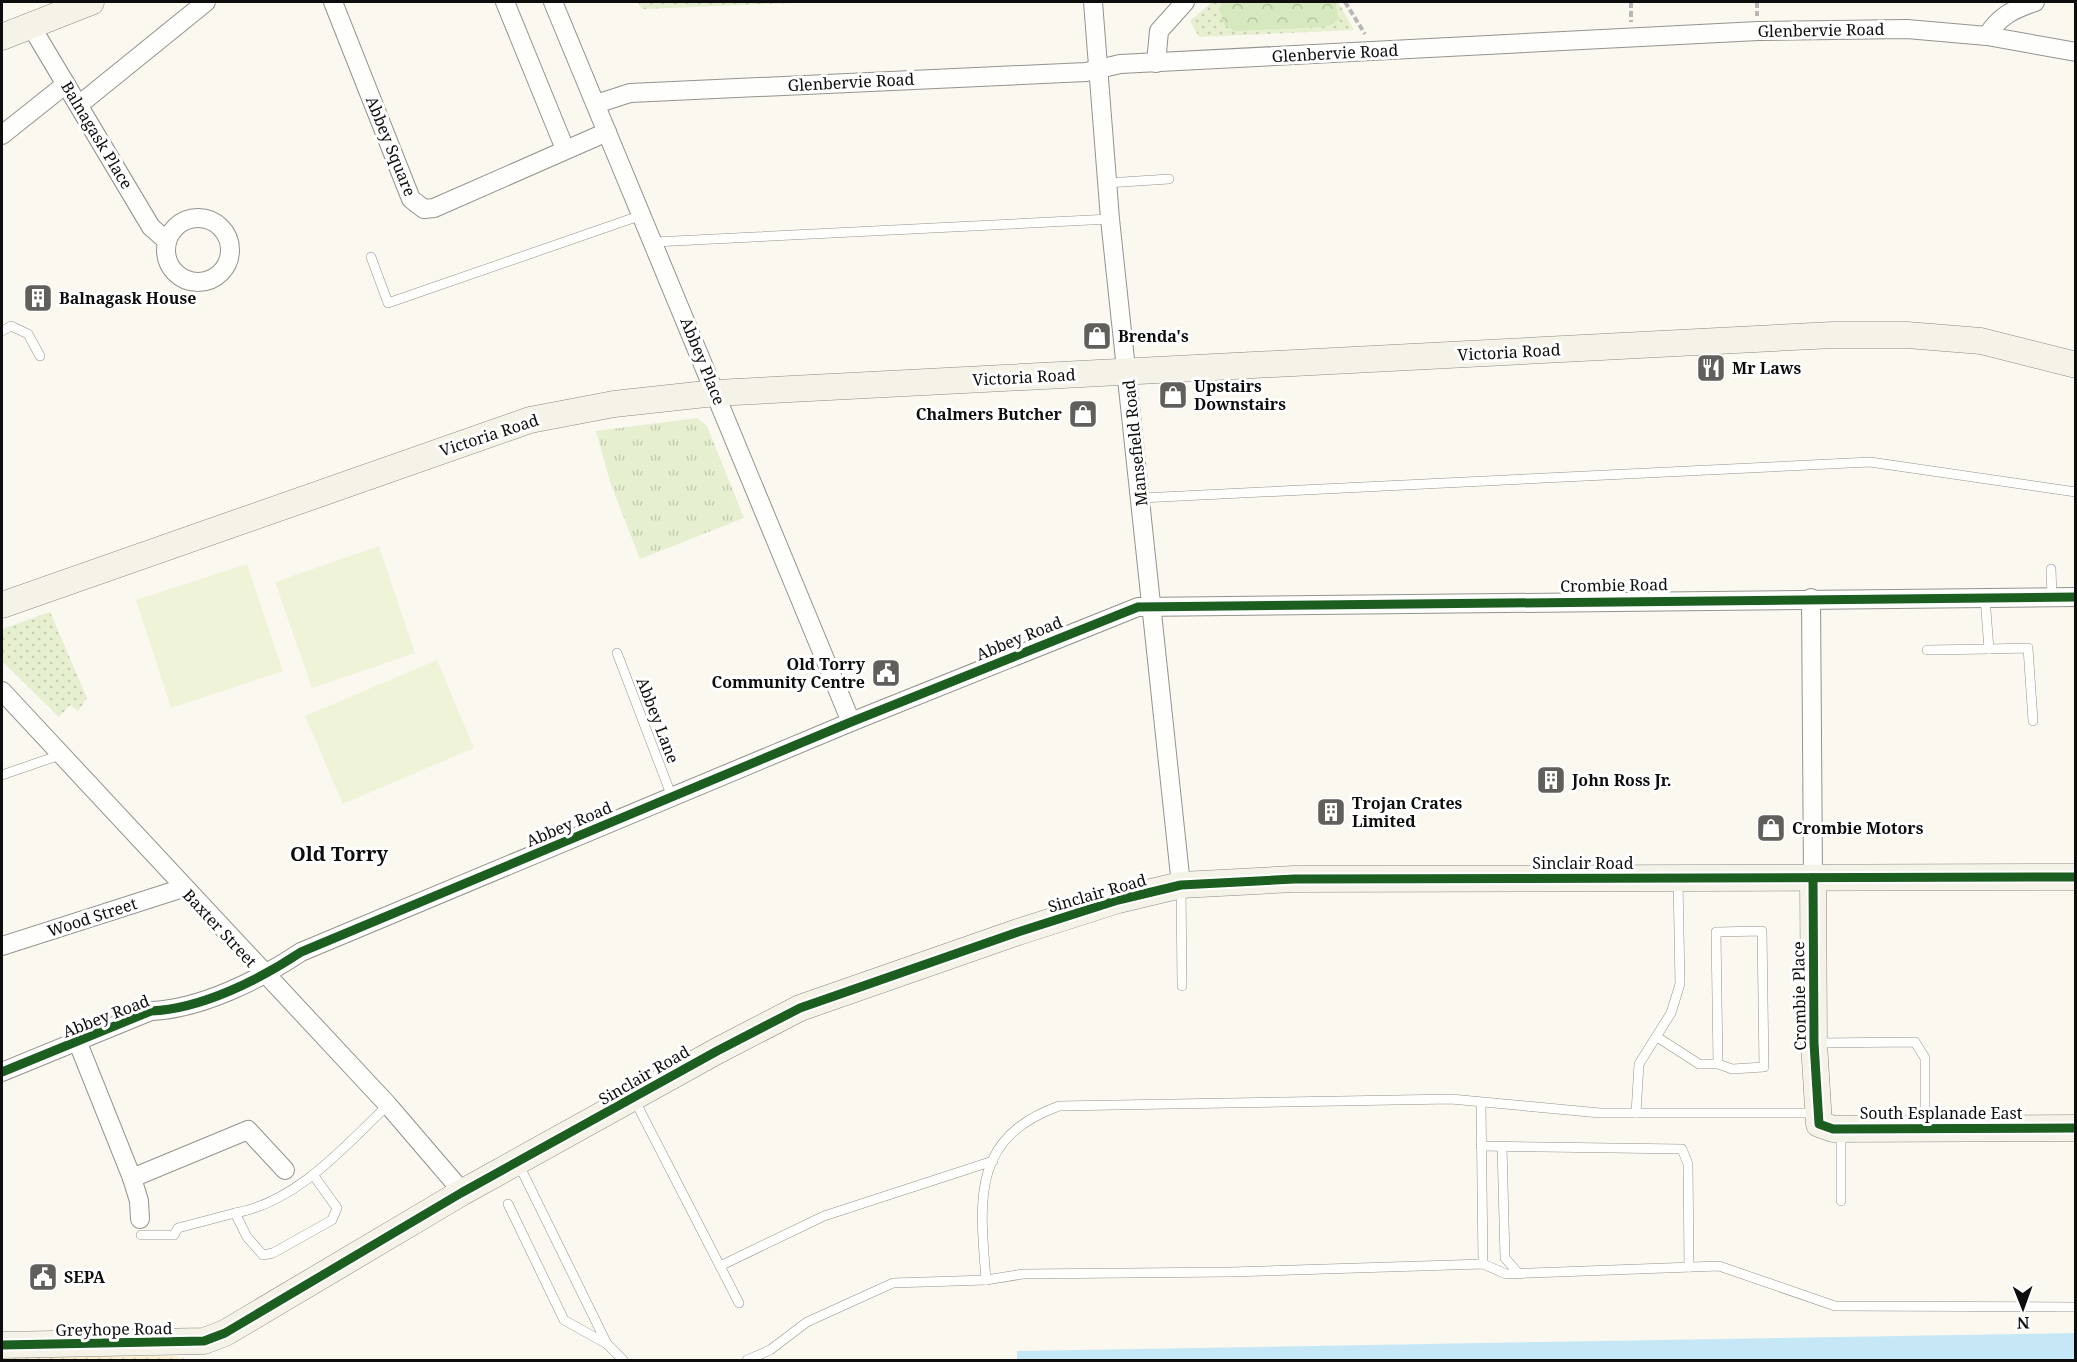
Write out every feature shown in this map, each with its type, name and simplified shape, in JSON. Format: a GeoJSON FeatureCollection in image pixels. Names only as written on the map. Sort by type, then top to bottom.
{"type":"FeatureCollection","features":[{"type":"Feature","properties":{"kind":"street"},"geometry":{"type":"LineString","coordinates":[[2,37],[91,2]]}},
{"type":"Feature","properties":{"kind":"street"},"geometry":{"type":"LineString","coordinates":[[80,104],[185,8],[206,2]]}},
{"type":"Feature","properties":{"kind":"street","name":"Abbey Square"},"geometry":{"type":"LineString","coordinates":[[333,2],[411,199],[424,209],[434,208],[607,132]]}},
{"type":"Feature","properties":{"kind":"street"},"geometry":{"type":"LineString","coordinates":[[506,2],[565,149]]}},
{"type":"Feature","properties":{"kind":"street","name":"Abbey Place"},"geometry":{"type":"LineString","coordinates":[[553,2],[851,722]]}},
{"type":"Feature","properties":{"kind":"street","name":"Mansefield Road"},"geometry":{"type":"LineString","coordinates":[[1093,2],[1110,219],[1181,885]]}},
{"type":"Feature","properties":{"kind":"street"},"geometry":{"type":"LineString","coordinates":[[1156,63],[1159,31],[1185,2]]}},
{"type":"Feature","properties":{"kind":"street"},"geometry":{"type":"LineString","coordinates":[[1987,36],[1996,21],[2004,15],[2036,2]]}},
{"type":"Feature","properties":{"kind":"street","name":"Balnagask Place"},"geometry":{"type":"LineString","coordinates":[[31,26],[80,104],[151,226],[167,241]]}},
{"type":"Feature","properties":{"kind":"street","name":"Glenbervie Road"},"geometry":{"type":"LineString","coordinates":[[596,104],[630,93],[1086,72],[1109,64],[1769,31],[1907,28],[1987,36],[2076,52]]}},
{"type":"Feature","properties":{"kind":"street"},"geometry":{"type":"LineString","coordinates":[[2,135],[66,84]]}},
{"type":"Feature","properties":{"kind":"street","name":"Victoria Road"},"geometry":{"type":"LineString","coordinates":[[2,605],[530,420],[614,404],[716,393],[1833,335],[1907,335],[1981,341],[2076,365]]}},
{"type":"Feature","properties":{"kind":"street","name":"Crombie Road"},"geometry":{"type":"LineString","coordinates":[[1152,606],[2076,597]]}},
{"type":"Feature","properties":{"kind":"street","name":"Crombie Place"},"geometry":{"type":"LineString","coordinates":[[1811,598],[1816,1113]]}},
{"type":"Feature","properties":{"kind":"street","name":"Abbey Road"},"geometry":{"type":"LineString","coordinates":[[2,1072],[78,1043],[151,1011],[174,1010],[265,976],[301,952],[851,722],[1138,607],[1152,606]]}},
{"type":"Feature","properties":{"kind":"street","name":"Baxter Street"},"geometry":{"type":"LineString","coordinates":[[2,691],[265,976],[388,1105],[461,1193]]}},
{"type":"Feature","properties":{"kind":"street","name":"Sinclair Road"},"geometry":{"type":"LineString","coordinates":[[225,1333],[461,1193],[717,1051],[800,1008],[1018,932],[1118,900],[1181,885],[1294,879],[2076,877]]}},
{"type":"Feature","properties":{"kind":"street","name":"Wood Street"},"geometry":{"type":"LineString","coordinates":[[2,946],[183,888]]}},
{"type":"Feature","properties":{"kind":"street","name":"Abbey Road"},"geometry":{"type":"LineString","coordinates":[[78,1043],[132,1178],[139,1201],[140,1227]]}},
{"type":"Feature","properties":{"kind":"street","name":"South Esplanade East"},"geometry":{"type":"LineString","coordinates":[[1816,1113],[1819,1124],[1826,1128],[1841,1129],[2076,1128]]}},
{"type":"Feature","properties":{"kind":"street"},"geometry":{"type":"LineString","coordinates":[[132,1178],[248,1130],[285,1170]]}},
{"type":"Feature","properties":{"kind":"street","name":"Greyhope Road"},"geometry":{"type":"LineString","coordinates":[[2,1345],[182,1344],[204,1341],[225,1333]]}},
{"type":"Feature","properties":{"kind":"lane"},"geometry":{"type":"LineString","coordinates":[[1107,183],[1169,179]]}},
{"type":"Feature","properties":{"kind":"lane"},"geometry":{"type":"LineString","coordinates":[[371,257],[388,303],[642,215]]}},
{"type":"Feature","properties":{"kind":"lane"},"geometry":{"type":"LineString","coordinates":[[654,242],[1110,219]]}},
{"type":"Feature","properties":{"kind":"lane"},"geometry":{"type":"LineString","coordinates":[[2,331],[11,326],[27,334],[40,356]]}},
{"type":"Feature","properties":{"kind":"lane"},"geometry":{"type":"LineString","coordinates":[[1141,498],[1870,462],[2076,492]]}},
{"type":"Feature","properties":{"kind":"lane"},"geometry":{"type":"LineString","coordinates":[[2050,569],[2052,597]]}},
{"type":"Feature","properties":{"kind":"lane"},"geometry":{"type":"LineString","coordinates":[[1985,598],[1989,649]]}},
{"type":"Feature","properties":{"kind":"lane"},"geometry":{"type":"LineString","coordinates":[[1927,650],[2028,648],[2033,722]]}},
{"type":"Feature","properties":{"kind":"lane","name":"Abbey Lane"},"geometry":{"type":"LineString","coordinates":[[617,653],[672,797]]}},
{"type":"Feature","properties":{"kind":"lane"},"geometry":{"type":"LineString","coordinates":[[2,775],[60,754]]}},
{"type":"Feature","properties":{"kind":"lane"},"geometry":{"type":"LineString","coordinates":[[1636,1113],[1639,1064],[1657,1037],[1677,999],[1680,984],[1678,878]]}},
{"type":"Feature","properties":{"kind":"lane"},"geometry":{"type":"LineString","coordinates":[[1181,885],[1182,986]]}},
{"type":"Feature","properties":{"kind":"lane"},"geometry":{"type":"LineString","coordinates":[[1657,1037],[1700,1064],[1718,1064],[1732,1069],[1764,1067],[1762,931],[1716,932],[1718,1064]]}},
{"type":"Feature","properties":{"kind":"lane"},"geometry":{"type":"LineString","coordinates":[[1814,1043],[1915,1042],[1925,1058],[1925,1128]]}},
{"type":"Feature","properties":{"kind":"lane"},"geometry":{"type":"LineString","coordinates":[[986,1280],[980,1210],[982,1188],[993,1161],[1003,1142],[1021,1125],[1059,1106],[1393,1098],[1451,1099],[1599,1113],[1816,1113]]}},
{"type":"Feature","properties":{"kind":"lane"},"geometry":{"type":"LineString","coordinates":[[634,1099],[739,1303]]}},
{"type":"Feature","properties":{"kind":"lane"},"geometry":{"type":"LineString","coordinates":[[1481,1103],[1483,1264]]}},
{"type":"Feature","properties":{"kind":"lane"},"geometry":{"type":"LineString","coordinates":[[140,1227],[174,1235],[178,1228],[257,1209],[314,1176],[388,1105]]}},
{"type":"Feature","properties":{"kind":"lane"},"geometry":{"type":"LineString","coordinates":[[1841,1129],[1841,1201]]}},
{"type":"Feature","properties":{"kind":"lane"},"geometry":{"type":"LineString","coordinates":[[1481,1146],[1682,1149],[1688,1164],[1689,1267]]}},
{"type":"Feature","properties":{"kind":"lane"},"geometry":{"type":"LineString","coordinates":[[1502,1146],[1505,1258],[1519,1274]]}},
{"type":"Feature","properties":{"kind":"lane"},"geometry":{"type":"LineString","coordinates":[[720,1266],[824,1216],[993,1161]]}},
{"type":"Feature","properties":{"kind":"lane"},"geometry":{"type":"LineString","coordinates":[[517,1162],[606,1344]]}},
{"type":"Feature","properties":{"kind":"lane"},"geometry":{"type":"LineString","coordinates":[[235,1214],[246,1237],[263,1255],[273,1253],[332,1220],[337,1214],[337,1208],[314,1176]]}},
{"type":"Feature","properties":{"kind":"lane"},"geometry":{"type":"LineString","coordinates":[[508,1204],[564,1320],[606,1344],[623,1360]]}},
{"type":"Feature","properties":{"kind":"lane"},"geometry":{"type":"LineString","coordinates":[[747,1360],[770,1350],[807,1322],[893,1283],[986,1280],[1023,1274],[1231,1272],[1483,1264],[1506,1274],[1519,1274],[1719,1266],[1835,1306],[2076,1307]]}},
{"type":"Feature","properties":{"kind":"path"},"geometry":{"type":"LineString","coordinates":[[1345,2],[1375,51]]}},
{"type":"Feature","properties":{"kind":"green space"},"geometry":{"type":"Polygon","coordinates":[[[638,2],[820,2],[642,9],[638,2]]]}},
{"type":"Feature","properties":{"kind":"green space"},"geometry":{"type":"Polygon","coordinates":[[[1212,2],[1338,2],[1354,30],[1199,37],[1190,21],[1212,2]]]}},
{"type":"Feature","properties":{"kind":"green space"},"geometry":{"type":"Polygon","coordinates":[[[1222,2],[1335,2],[1339,19],[1331,25],[1322,27],[1235,31],[1224,25],[1219,9],[1222,2]]]}},
{"type":"Feature","properties":{"kind":"green space"},"geometry":{"type":"Polygon","coordinates":[[[697,418],[707,426],[744,518],[640,559],[610,482],[596,431],[697,418]]]}},
{"type":"Feature","properties":{"kind":"green space"},"geometry":{"type":"Polygon","coordinates":[[[379,546],[415,653],[312,688],[275,582],[379,546]]]}},
{"type":"Feature","properties":{"kind":"green space"},"geometry":{"type":"Polygon","coordinates":[[[247,564],[283,671],[171,708],[136,600],[247,564]]]}},
{"type":"Feature","properties":{"kind":"green space"},"geometry":{"type":"Polygon","coordinates":[[[50,612],[87,698],[78,711],[70,705],[59,717],[2,661],[2,629],[50,612]]]}},
{"type":"Feature","properties":{"kind":"green space"},"geometry":{"type":"Polygon","coordinates":[[[437,660],[474,748],[343,804],[305,716],[437,660]]]}},
{"type":"Feature","properties":{"kind":"sand"},"geometry":{"type":"Polygon","coordinates":[[[173,1356],[190,1360],[2,1360],[2,1357],[173,1356]]]}},
{"type":"Feature","properties":{"kind":"water"},"geometry":{"type":"Polygon","coordinates":[[[2075,1333],[2075,1360],[1017,1360],[1017,1351],[2075,1333]]]}},
{"type":"Feature","properties":{"kind":"cycle path"},"geometry":{"type":"LineString","coordinates":[[2,1072],[151,1011],[190,1005],[229,991],[267,973],[301,952],[851,722],[1138,607],[2076,597]]}},
{"type":"Feature","properties":{"kind":"cycle path"},"geometry":{"type":"LineString","coordinates":[[2,1345],[204,1341],[225,1333],[461,1193],[717,1051],[800,1008],[1018,932],[1118,900],[1181,885],[1294,879],[2076,877]]}},
{"type":"Feature","properties":{"kind":"cycle path"},"geometry":{"type":"LineString","coordinates":[[1813,878],[1814,1043],[1819,1124],[1833,1129],[2076,1128]]}},
{"type":"Feature","properties":{"kind":"place","name":"Balnagask House"},"geometry":{"type":"Point","coordinates":[38,298]}},
{"type":"Feature","properties":{"kind":"place","name":"Brenda's"},"geometry":{"type":"Point","coordinates":[1097,336]}},
{"type":"Feature","properties":{"kind":"place","name":"Mr Laws"},"geometry":{"type":"Point","coordinates":[1711,368]}},
{"type":"Feature","properties":{"kind":"place","name":"Upstairs Downstairs"},"geometry":{"type":"Point","coordinates":[1173,395]}},
{"type":"Feature","properties":{"kind":"place","name":"Chalmers Butcher"},"geometry":{"type":"Point","coordinates":[1083,414]}},
{"type":"Feature","properties":{"kind":"place","name":"Old Torry Community Centre"},"geometry":{"type":"Point","coordinates":[886,673]}},
{"type":"Feature","properties":{"kind":"place","name":"John Ross Jr."},"geometry":{"type":"Point","coordinates":[1551,780]}},
{"type":"Feature","properties":{"kind":"place","name":"Trojan Crates Limited"},"geometry":{"type":"Point","coordinates":[1331,812]}},
{"type":"Feature","properties":{"kind":"place","name":"Crombie Motors"},"geometry":{"type":"Point","coordinates":[1771,828]}},
{"type":"Feature","properties":{"kind":"place","name":"SEPA"},"geometry":{"type":"Point","coordinates":[43,1277]}},
{"type":"Feature","properties":{"kind":"district","name":"Old Torry"},"geometry":{"type":"Point","coordinates":[339,854]}}]}
